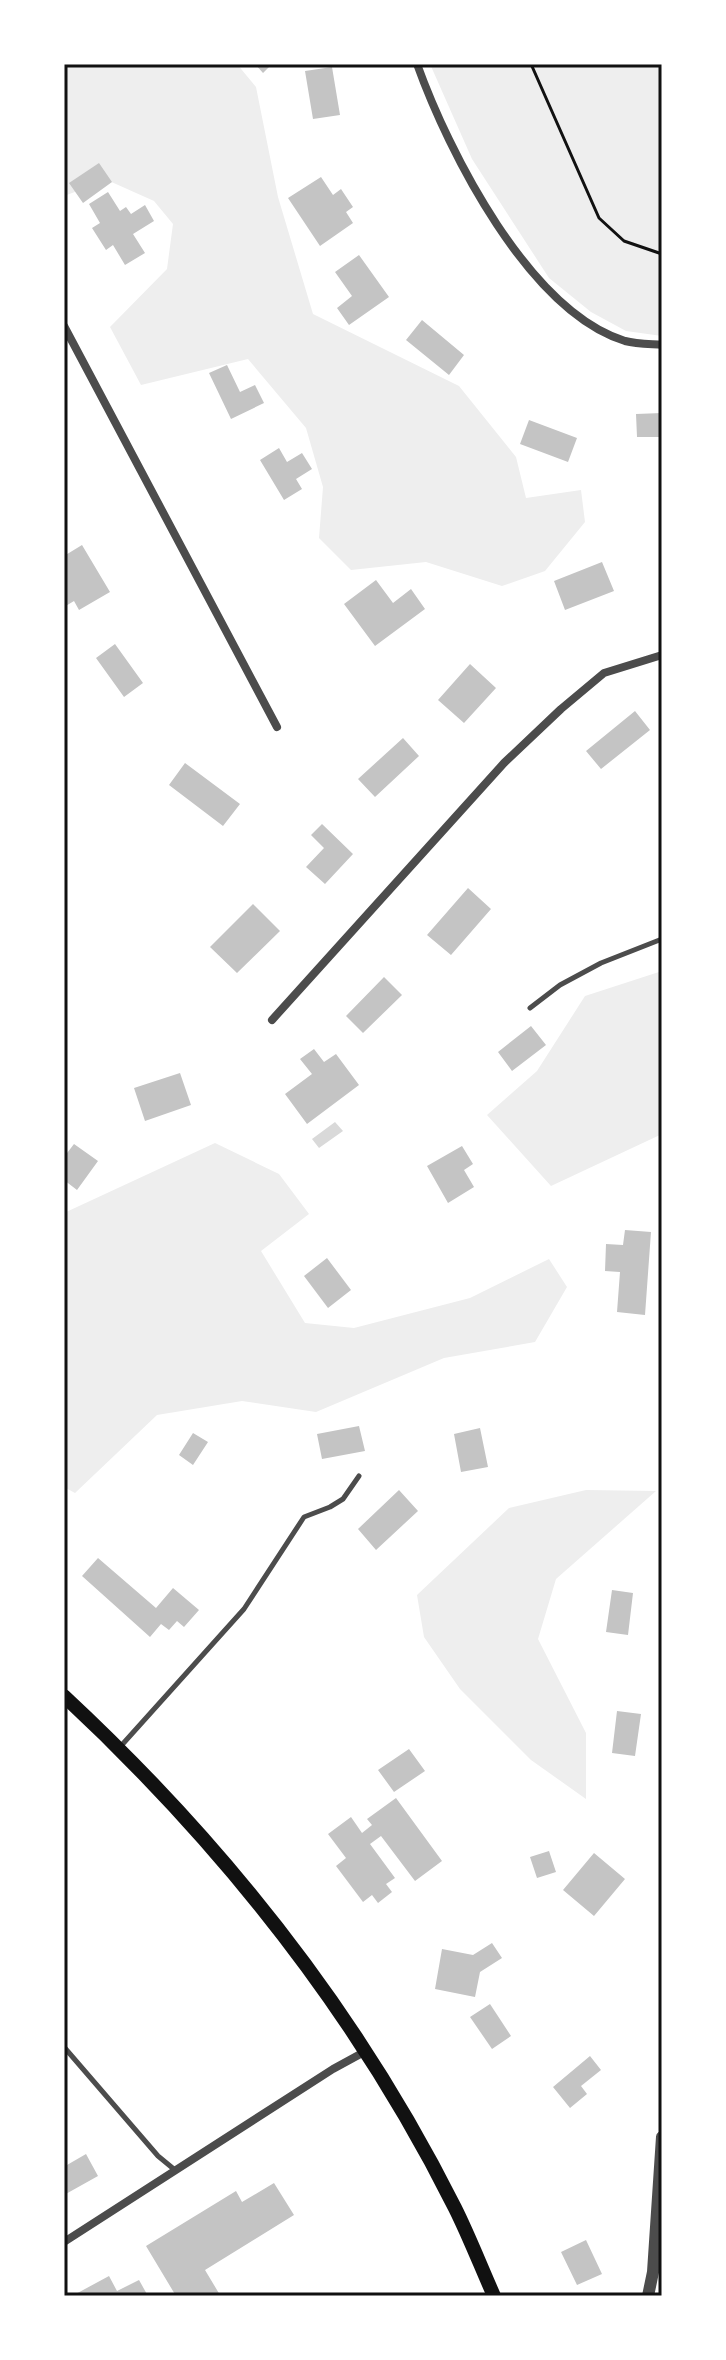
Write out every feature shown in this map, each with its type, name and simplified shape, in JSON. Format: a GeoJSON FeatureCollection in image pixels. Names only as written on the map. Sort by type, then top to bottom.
{"type":"FeatureCollection","features":[{"type":"Feature","properties":{"kind":"main road"},"geometry":{"type":"LineString","coordinates":[[64,1696],[119,1747],[201,1834],[287,1938],[366,2051],[416,2135],[455,2209],[494,2296]]}},
{"type":"Feature","properties":{"kind":"street"},"geometry":{"type":"LineString","coordinates":[[417,64],[463,170],[518,257],[587,322],[625,341],[662,345]]}},
{"type":"Feature","properties":{"kind":"street"},"geometry":{"type":"LineString","coordinates":[[64,326],[277,727]]}},
{"type":"Feature","properties":{"kind":"street"},"geometry":{"type":"LineString","coordinates":[[272,1020],[504,763],[561,709],[604,673],[662,655]]}},
{"type":"Feature","properties":{"kind":"street"},"geometry":{"type":"LineString","coordinates":[[64,2242],[333,2069],[366,2051]]}},
{"type":"Feature","properties":{"kind":"street"},"geometry":{"type":"LineString","coordinates":[[648,2296],[653,2274],[662,2137]]}},
{"type":"Feature","properties":{"kind":"lane"},"geometry":{"type":"LineString","coordinates":[[530,1008],[560,985],[601,963],[662,939]]}},
{"type":"Feature","properties":{"kind":"lane"},"geometry":{"type":"LineString","coordinates":[[119,1747],[244,1609],[304,1517],[343,1499],[359,1476]]}},
{"type":"Feature","properties":{"kind":"lane"},"geometry":{"type":"LineString","coordinates":[[64,2047],[158,2156],[175,2170]]}},
{"type":"Feature","properties":{"kind":"path"},"geometry":{"type":"LineString","coordinates":[[531,64],[599,218],[624,241],[662,254]]}},
{"type":"Feature","properties":{"kind":"shaded area"},"geometry":{"type":"Polygon","coordinates":[[[64,64],[237,64],[256,87],[278,197],[313,314],[459,386],[516,457],[526,498],[581,490],[585,522],[545,571],[502,586],[426,562],[351,570],[319,538],[323,487],[306,428],[248,359],[141,385],[110,327],[167,269],[173,224],[154,201],[107,180],[64,196],[64,64]]]}},
{"type":"Feature","properties":{"kind":"shaded area"},"geometry":{"type":"Polygon","coordinates":[[[430,64],[662,64],[662,336],[626,331],[591,312],[549,278],[472,159],[430,64]]]}},
{"type":"Feature","properties":{"kind":"shaded area"},"geometry":{"type":"Polygon","coordinates":[[[662,971],[662,1134],[551,1186],[487,1115],[537,1071],[585,996],[662,971]]]}},
{"type":"Feature","properties":{"kind":"shaded area"},"geometry":{"type":"Polygon","coordinates":[[[335,1122],[343,1131],[319,1148],[312,1139],[335,1122]]]}},
{"type":"Feature","properties":{"kind":"shaded area"},"geometry":{"type":"Polygon","coordinates":[[[215,1143],[279,1174],[309,1214],[261,1251],[305,1323],[354,1328],[470,1298],[549,1259],[567,1287],[535,1342],[444,1358],[316,1412],[242,1401],[157,1415],[75,1493],[64,1487],[64,1213],[215,1143]]]}},
{"type":"Feature","properties":{"kind":"shaded area"},"geometry":{"type":"Polygon","coordinates":[[[586,1490],[656,1491],[556,1579],[538,1639],[586,1733],[586,1799],[531,1760],[460,1689],[424,1637],[417,1595],[509,1508],[586,1490]]]}},
{"type":"Feature","properties":{"kind":"building"},"geometry":{"type":"Polygon","coordinates":[[[255,64],[272,64],[263,73],[255,64]]]}},
{"type":"Feature","properties":{"kind":"building"},"geometry":{"type":"Polygon","coordinates":[[[332,67],[340,115],[313,119],[305,71],[332,67]]]}},
{"type":"Feature","properties":{"kind":"building"},"geometry":{"type":"Polygon","coordinates":[[[99,163],[112,182],[83,203],[69,183],[99,163]]]}},
{"type":"Feature","properties":{"kind":"building"},"geometry":{"type":"Polygon","coordinates":[[[321,177],[333,195],[341,189],[353,207],[346,212],[353,223],[320,246],[288,198],[321,177]]]}},
{"type":"Feature","properties":{"kind":"building"},"geometry":{"type":"Polygon","coordinates":[[[108,192],[120,211],[126,207],[131,214],[145,205],[154,221],[133,234],[145,253],[125,265],[113,245],[106,250],[92,228],[100,223],[89,204],[108,192]]]}},
{"type":"Feature","properties":{"kind":"building"},"geometry":{"type":"Polygon","coordinates":[[[359,255],[389,297],[349,325],[337,308],[352,296],[335,272],[359,255]]]}},
{"type":"Feature","properties":{"kind":"building"},"geometry":{"type":"Polygon","coordinates":[[[422,320],[464,355],[449,375],[406,340],[422,320]]]}},
{"type":"Feature","properties":{"kind":"building"},"geometry":{"type":"Polygon","coordinates":[[[227,365],[240,392],[255,385],[264,403],[231,419],[209,373],[227,365]]]}},
{"type":"Feature","properties":{"kind":"building"},"geometry":{"type":"Polygon","coordinates":[[[662,413],[662,437],[637,437],[636,414],[662,413]]]}},
{"type":"Feature","properties":{"kind":"building"},"geometry":{"type":"Polygon","coordinates":[[[529,420],[577,438],[568,462],[520,444],[529,420]]]}},
{"type":"Feature","properties":{"kind":"building"},"geometry":{"type":"Polygon","coordinates":[[[279,448],[287,462],[302,453],[312,469],[296,479],[302,489],[284,500],[260,460],[279,448]]]}},
{"type":"Feature","properties":{"kind":"building"},"geometry":{"type":"Polygon","coordinates":[[[82,545],[110,592],[79,610],[74,601],[64,607],[64,556],[82,545]]]}},
{"type":"Feature","properties":{"kind":"building"},"geometry":{"type":"Polygon","coordinates":[[[602,562],[614,591],[565,610],[554,581],[602,562]]]}},
{"type":"Feature","properties":{"kind":"building"},"geometry":{"type":"Polygon","coordinates":[[[376,580],[393,603],[411,589],[425,609],[375,646],[344,604],[376,580]]]}},
{"type":"Feature","properties":{"kind":"building"},"geometry":{"type":"Polygon","coordinates":[[[115,644],[143,683],[124,697],[96,658],[115,644]]]}},
{"type":"Feature","properties":{"kind":"building"},"geometry":{"type":"Polygon","coordinates":[[[470,664],[496,688],[464,723],[438,700],[470,664]]]}},
{"type":"Feature","properties":{"kind":"building"},"geometry":{"type":"Polygon","coordinates":[[[635,711],[650,730],[601,769],[586,751],[635,711]]]}},
{"type":"Feature","properties":{"kind":"building"},"geometry":{"type":"Polygon","coordinates":[[[403,738],[419,756],[375,797],[358,779],[403,738]]]}},
{"type":"Feature","properties":{"kind":"building"},"geometry":{"type":"Polygon","coordinates":[[[185,763],[240,804],[223,826],[169,785],[185,763]]]}},
{"type":"Feature","properties":{"kind":"building"},"geometry":{"type":"Polygon","coordinates":[[[322,824],[353,854],[325,884],[306,867],[324,848],[311,835],[322,824]]]}},
{"type":"Feature","properties":{"kind":"building"},"geometry":{"type":"Polygon","coordinates":[[[468,888],[491,909],[451,955],[427,935],[468,888]]]}},
{"type":"Feature","properties":{"kind":"building"},"geometry":{"type":"Polygon","coordinates":[[[253,904],[280,931],[237,973],[210,947],[253,904]]]}},
{"type":"Feature","properties":{"kind":"building"},"geometry":{"type":"Polygon","coordinates":[[[384,977],[402,995],[363,1033],[346,1016],[384,977]]]}},
{"type":"Feature","properties":{"kind":"building"},"geometry":{"type":"Polygon","coordinates":[[[531,1026],[546,1045],[512,1071],[498,1052],[531,1026]]]}},
{"type":"Feature","properties":{"kind":"building"},"geometry":{"type":"Polygon","coordinates":[[[314,1049],[324,1062],[336,1054],[359,1085],[307,1124],[285,1094],[312,1074],[300,1059],[314,1049]]]}},
{"type":"Feature","properties":{"kind":"building"},"geometry":{"type":"Polygon","coordinates":[[[180,1073],[191,1105],[145,1121],[134,1088],[180,1073]]]}},
{"type":"Feature","properties":{"kind":"building"},"geometry":{"type":"Polygon","coordinates":[[[74,1144],[98,1161],[77,1190],[64,1180],[64,1157],[74,1144]]]}},
{"type":"Feature","properties":{"kind":"building"},"geometry":{"type":"Polygon","coordinates":[[[462,1146],[473,1164],[464,1170],[474,1187],[448,1203],[427,1166],[462,1146]]]}},
{"type":"Feature","properties":{"kind":"building"},"geometry":{"type":"Polygon","coordinates":[[[625,1230],[651,1232],[645,1315],[617,1312],[620,1272],[605,1271],[606,1244],[623,1245],[625,1230]]]}},
{"type":"Feature","properties":{"kind":"building"},"geometry":{"type":"Polygon","coordinates":[[[327,1258],[351,1290],[328,1308],[304,1276],[327,1258]]]}},
{"type":"Feature","properties":{"kind":"building"},"geometry":{"type":"Polygon","coordinates":[[[359,1426],[365,1451],[322,1459],[317,1434],[359,1426]]]}},
{"type":"Feature","properties":{"kind":"building"},"geometry":{"type":"Polygon","coordinates":[[[480,1428],[488,1467],[461,1472],[454,1434],[480,1428]]]}},
{"type":"Feature","properties":{"kind":"building"},"geometry":{"type":"Polygon","coordinates":[[[193,1433],[208,1442],[193,1465],[179,1455],[193,1433]]]}},
{"type":"Feature","properties":{"kind":"building"},"geometry":{"type":"Polygon","coordinates":[[[399,1490],[418,1511],[376,1550],[358,1529],[399,1490]]]}},
{"type":"Feature","properties":{"kind":"building"},"geometry":{"type":"Polygon","coordinates":[[[98,1558],[156,1608],[173,1588],[199,1610],[184,1627],[177,1621],[169,1630],[161,1624],[150,1637],[82,1576],[98,1558]]]}},
{"type":"Feature","properties":{"kind":"building"},"geometry":{"type":"Polygon","coordinates":[[[612,1590],[633,1593],[628,1635],[606,1632],[612,1590]]]}},
{"type":"Feature","properties":{"kind":"building"},"geometry":{"type":"Polygon","coordinates":[[[617,1711],[641,1714],[635,1756],[612,1753],[617,1711]]]}},
{"type":"Feature","properties":{"kind":"building"},"geometry":{"type":"Polygon","coordinates":[[[409,1749],[425,1771],[394,1792],[378,1770],[409,1749]]]}},
{"type":"Feature","properties":{"kind":"building"},"geometry":{"type":"Polygon","coordinates":[[[396,1798],[442,1861],[415,1881],[381,1836],[370,1844],[395,1878],[386,1884],[392,1892],[378,1903],[372,1895],[363,1902],[336,1866],[346,1858],[328,1834],[351,1817],[362,1833],[372,1825],[367,1819],[396,1798]]]}},
{"type":"Feature","properties":{"kind":"building"},"geometry":{"type":"Polygon","coordinates":[[[549,1851],[556,1872],[537,1878],[530,1857],[549,1851]]]}},
{"type":"Feature","properties":{"kind":"building"},"geometry":{"type":"Polygon","coordinates":[[[594,1853],[625,1879],[594,1916],[563,1890],[594,1853]]]}},
{"type":"Feature","properties":{"kind":"building"},"geometry":{"type":"Polygon","coordinates":[[[492,1943],[502,1958],[480,1972],[475,1997],[435,1989],[442,1949],[473,1955],[492,1943]]]}},
{"type":"Feature","properties":{"kind":"building"},"geometry":{"type":"Polygon","coordinates":[[[490,2004],[511,2036],[492,2049],[470,2017],[490,2004]]]}},
{"type":"Feature","properties":{"kind":"building"},"geometry":{"type":"Polygon","coordinates":[[[590,2056],[601,2070],[581,2086],[587,2094],[570,2108],[553,2087],[590,2056]]]}},
{"type":"Feature","properties":{"kind":"building"},"geometry":{"type":"Polygon","coordinates":[[[86,2154],[98,2176],[64,2195],[64,2160],[67,2165],[86,2154]]]}},
{"type":"Feature","properties":{"kind":"building"},"geometry":{"type":"Polygon","coordinates":[[[274,2183],[294,2215],[205,2270],[220,2295],[176,2296],[146,2246],[236,2191],[242,2202],[274,2183]]]}},
{"type":"Feature","properties":{"kind":"building"},"geometry":{"type":"Polygon","coordinates":[[[586,2240],[602,2274],[577,2285],[561,2252],[586,2240]]]}},
{"type":"Feature","properties":{"kind":"building"},"geometry":{"type":"Polygon","coordinates":[[[109,2276],[117,2291],[139,2280],[148,2296],[72,2296],[109,2276]]]}}]}
